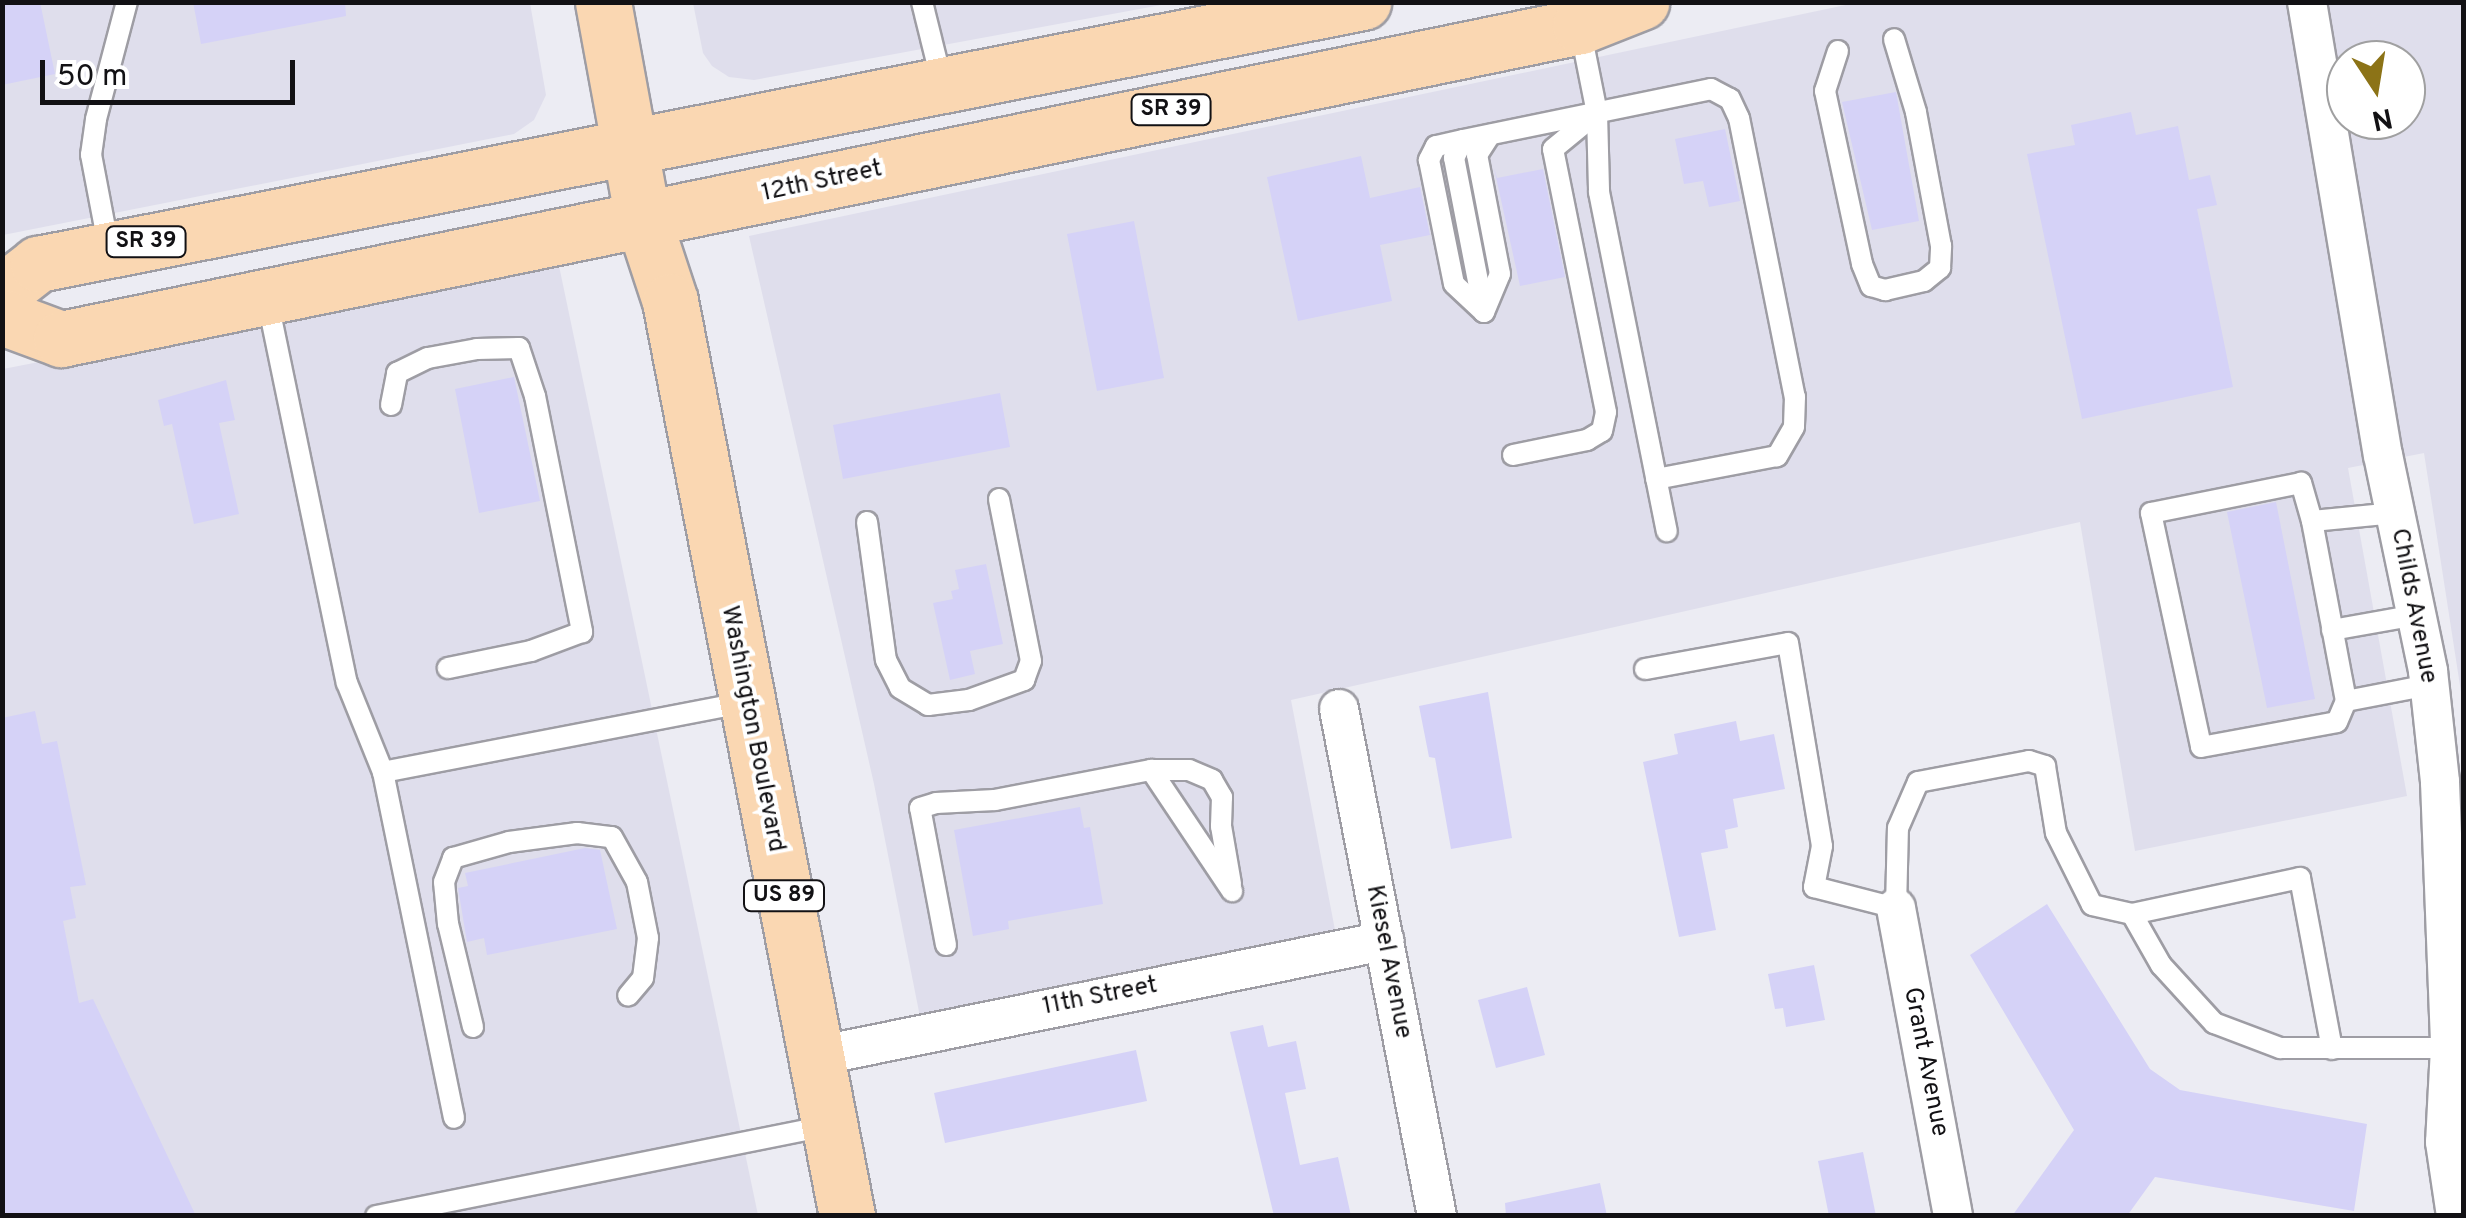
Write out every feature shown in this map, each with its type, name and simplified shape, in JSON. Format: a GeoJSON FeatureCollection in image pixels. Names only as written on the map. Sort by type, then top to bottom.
{"type":"FeatureCollection","features":[{"type":"Feature","properties":{"kind":"main road","name":"Washington Boulevard"},"geometry":{"type":"LineString","coordinates":[[603,2],[648,144]]}},
{"type":"Feature","properties":{"kind":"main road","name":"Washington Boulevard"},"geometry":{"type":"LineString","coordinates":[[639,2],[648,144],[661,215],[670,301],[847,1216]]}},
{"type":"Feature","properties":{"kind":"main road","name":"SR 39"},"geometry":{"type":"LineString","coordinates":[[2,292],[38,264],[1363,2]]}},
{"type":"Feature","properties":{"kind":"main road","name":"12th Street"},"geometry":{"type":"LineString","coordinates":[[2,317],[61,338],[1580,26],[1641,2]]}},
{"type":"Feature","properties":{"kind":"street","name":"Childs Avenue"},"geometry":{"type":"LineString","coordinates":[[2306,2],[2429,685],[2440,782],[2450,1048],[2446,1142],[2456,1216]]}},
{"type":"Feature","properties":{"kind":"street","name":"Kiesel Avenue"},"geometry":{"type":"LineString","coordinates":[[1340,709],[1436,1216]]}},
{"type":"Feature","properties":{"kind":"street","name":"Grant Avenue"},"geometry":{"type":"LineString","coordinates":[[1896,908],[1953,1216]]}},
{"type":"Feature","properties":{"kind":"street","name":"11th Street"},"geometry":{"type":"LineString","coordinates":[[817,1056],[1384,941]]}},
{"type":"Feature","properties":{"kind":"lane"},"geometry":{"type":"LineString","coordinates":[[109,249],[91,156],[96,119],[127,2]]}},
{"type":"Feature","properties":{"kind":"lane"},"geometry":{"type":"LineString","coordinates":[[922,2],[942,86]]}},
{"type":"Feature","properties":{"kind":"lane"},"geometry":{"type":"LineString","coordinates":[[1580,26],[1597,113],[1599,192],[1667,531]]}},
{"type":"Feature","properties":{"kind":"lane"},"geometry":{"type":"LineString","coordinates":[[1838,51],[1825,91],[1862,264],[1871,286],[1885,290],[1924,281],[1940,268],[1941,246],[1916,112],[1894,39]]}},
{"type":"Feature","properties":{"kind":"lane"},"geometry":{"type":"LineString","coordinates":[[1490,135],[1477,156],[1500,274],[1484,312],[1454,158],[1463,140],[1711,89],[1730,100],[1739,118],[1795,397],[1794,427],[1777,456],[1656,479]]}},
{"type":"Feature","properties":{"kind":"lane"},"geometry":{"type":"LineString","coordinates":[[1513,455],[1587,440],[1602,430],[1606,412],[1553,149],[1597,113]]}},
{"type":"Feature","properties":{"kind":"lane"},"geometry":{"type":"LineString","coordinates":[[267,296],[347,683],[383,772],[454,1118]]}},
{"type":"Feature","properties":{"kind":"lane"},"geometry":{"type":"LineString","coordinates":[[391,406],[397,373],[428,358],[478,349],[519,348],[536,396],[582,632],[531,651],[448,668]]}},
{"type":"Feature","properties":{"kind":"lane"},"geometry":{"type":"LineString","coordinates":[[2301,482],[2312,521],[2346,701],[2336,722],[2201,747],[2151,513],[2301,482]]}},
{"type":"Feature","properties":{"kind":"lane"},"geometry":{"type":"LineString","coordinates":[[868,522],[886,660],[900,688],[928,705],[969,700],[1024,680],[1030,661],[999,499]]}},
{"type":"Feature","properties":{"kind":"lane"},"geometry":{"type":"LineString","coordinates":[[2312,521],[2395,513]]}},
{"type":"Feature","properties":{"kind":"lane"},"geometry":{"type":"LineString","coordinates":[[2332,630],[2416,615]]}},
{"type":"Feature","properties":{"kind":"lane"},"geometry":{"type":"LineString","coordinates":[[1645,669],[1788,642],[1822,846],[1814,886],[1896,908],[1898,828],[1918,782],[2028,760],[2045,766],[2056,833],[2092,906],[2132,914],[2300,878],[2332,1049]]}},
{"type":"Feature","properties":{"kind":"lane"},"geometry":{"type":"LineString","coordinates":[[2346,701],[2429,685]]}},
{"type":"Feature","properties":{"kind":"lane"},"geometry":{"type":"LineString","coordinates":[[383,772],[747,701]]}},
{"type":"Feature","properties":{"kind":"lane"},"geometry":{"type":"LineString","coordinates":[[946,945],[920,808],[936,803],[995,800],[1151,770],[1189,770],[1212,780],[1222,797],[1221,826],[1232,891],[1151,770]]}},
{"type":"Feature","properties":{"kind":"lane"},"geometry":{"type":"LineString","coordinates":[[473,1027],[448,924],[444,882],[453,858],[509,842],[577,833],[612,837],[637,882],[648,938],[642,978],[628,996]]}},
{"type":"Feature","properties":{"kind":"lane"},"geometry":{"type":"LineString","coordinates":[[2132,914],[2161,965],[2214,1024],[2280,1048],[2450,1048]]}},
{"type":"Feature","properties":{"kind":"lane"},"geometry":{"type":"LineString","coordinates":[[376,1216],[831,1124]]}},
{"type":"Feature","properties":{"kind":"shaded area"},"geometry":{"type":"Polygon","coordinates":[[[3,3],[530,3],[546,95],[534,120],[514,134],[3,235],[3,3]]]}},
{"type":"Feature","properties":{"kind":"shaded area"},"geometry":{"type":"Polygon","coordinates":[[[693,3],[1172,3],[754,80],[729,77],[712,66],[703,53],[693,3]]]}},
{"type":"Feature","properties":{"kind":"shaded area"},"geometry":{"type":"Polygon","coordinates":[[[1855,3],[2463,3],[2463,705],[2424,453],[2348,468],[2407,796],[2135,851],[2080,522],[1291,700],[1335,930],[1230,956],[920,1017],[874,784],[749,236],[1855,3]]]}},
{"type":"Feature","properties":{"kind":"shaded area"},"geometry":{"type":"Polygon","coordinates":[[[558,261],[758,1215],[3,1216],[3,369],[558,261]]]}},
{"type":"Feature","properties":{"kind":"building"},"geometry":{"type":"Polygon","coordinates":[[[2,2],[40,2],[55,74],[2,85],[2,2]]]}},
{"type":"Feature","properties":{"kind":"building"},"geometry":{"type":"Polygon","coordinates":[[[193,2],[345,2],[346,16],[201,44],[193,2]]]}},
{"type":"Feature","properties":{"kind":"building"},"geometry":{"type":"Polygon","coordinates":[[[1896,92],[1919,221],[1872,230],[1842,102],[1896,92]]]}},
{"type":"Feature","properties":{"kind":"building"},"geometry":{"type":"Polygon","coordinates":[[[2131,112],[2136,135],[2178,126],[2189,180],[2210,175],[2217,205],[2197,209],[2233,387],[2082,419],[2027,154],[2075,145],[2071,125],[2131,112]]]}},
{"type":"Feature","properties":{"kind":"building"},"geometry":{"type":"Polygon","coordinates":[[[1725,129],[1740,201],[1709,207],[1703,181],[1684,184],[1675,139],[1725,129]]]}},
{"type":"Feature","properties":{"kind":"building"},"geometry":{"type":"Polygon","coordinates":[[[1361,156],[1370,198],[1420,187],[1430,235],[1380,245],[1392,301],[1298,321],[1267,177],[1361,156]]]}},
{"type":"Feature","properties":{"kind":"building"},"geometry":{"type":"Polygon","coordinates":[[[1494,168],[1497,178],[1543,169],[1565,277],[1520,286],[1494,168]]]}},
{"type":"Feature","properties":{"kind":"building"},"geometry":{"type":"Polygon","coordinates":[[[1134,221],[1164,378],[1097,391],[1067,234],[1134,221]]]}},
{"type":"Feature","properties":{"kind":"building"},"geometry":{"type":"Polygon","coordinates":[[[514,377],[540,501],[479,513],[455,389],[514,377]]]}},
{"type":"Feature","properties":{"kind":"building"},"geometry":{"type":"Polygon","coordinates":[[[226,380],[235,420],[219,423],[239,514],[194,524],[172,424],[164,426],[158,400],[226,380]]]}},
{"type":"Feature","properties":{"kind":"building"},"geometry":{"type":"Polygon","coordinates":[[[1000,393],[1010,447],[843,479],[833,425],[1000,393]]]}},
{"type":"Feature","properties":{"kind":"building"},"geometry":{"type":"Polygon","coordinates":[[[2276,502],[2315,699],[2267,708],[2227,512],[2276,502]]]}},
{"type":"Feature","properties":{"kind":"building"},"geometry":{"type":"Polygon","coordinates":[[[986,564],[1003,644],[970,651],[975,674],[950,680],[933,603],[953,599],[951,591],[959,589],[955,570],[986,564]]]}},
{"type":"Feature","properties":{"kind":"building"},"geometry":{"type":"Polygon","coordinates":[[[1488,692],[1512,838],[1451,849],[1435,758],[1429,757],[1419,706],[1488,692]]]}},
{"type":"Feature","properties":{"kind":"building"},"geometry":{"type":"Polygon","coordinates":[[[35,711],[42,744],[57,741],[86,885],[70,887],[76,918],[63,921],[79,1003],[93,999],[196,1216],[2,1216],[2,718],[35,711]]]}},
{"type":"Feature","properties":{"kind":"building"},"geometry":{"type":"Polygon","coordinates":[[[1736,721],[1740,741],[1774,734],[1785,789],[1733,799],[1738,827],[1725,830],[1728,848],[1701,853],[1716,930],[1679,937],[1643,762],[1678,754],[1674,734],[1736,721]]]}},
{"type":"Feature","properties":{"kind":"building"},"geometry":{"type":"Polygon","coordinates":[[[1080,807],[1084,828],[1090,827],[1103,904],[1008,921],[1009,929],[973,936],[954,830],[1080,807]]]}},
{"type":"Feature","properties":{"kind":"building"},"geometry":{"type":"Polygon","coordinates":[[[585,848],[600,850],[617,929],[487,955],[484,938],[467,942],[458,888],[468,886],[465,873],[585,848]]]}},
{"type":"Feature","properties":{"kind":"building"},"geometry":{"type":"Polygon","coordinates":[[[2047,904],[2150,1069],[2180,1090],[2367,1124],[2354,1211],[2155,1177],[2127,1216],[2012,1216],[2074,1130],[1970,955],[2047,904]]]}},
{"type":"Feature","properties":{"kind":"building"},"geometry":{"type":"Polygon","coordinates":[[[1814,965],[1825,1020],[1786,1027],[1783,1008],[1775,1009],[1768,974],[1814,965]]]}},
{"type":"Feature","properties":{"kind":"building"},"geometry":{"type":"Polygon","coordinates":[[[1527,987],[1545,1055],[1496,1068],[1478,1000],[1527,987]]]}},
{"type":"Feature","properties":{"kind":"building"},"geometry":{"type":"Polygon","coordinates":[[[1263,1025],[1268,1047],[1296,1041],[1306,1089],[1285,1093],[1300,1165],[1338,1157],[1351,1216],[1274,1216],[1230,1032],[1263,1025]]]}},
{"type":"Feature","properties":{"kind":"building"},"geometry":{"type":"Polygon","coordinates":[[[1136,1050],[1147,1101],[945,1143],[934,1093],[1136,1050]]]}},
{"type":"Feature","properties":{"kind":"building"},"geometry":{"type":"Polygon","coordinates":[[[1863,1152],[1876,1216],[1829,1216],[1818,1161],[1863,1152]]]}},
{"type":"Feature","properties":{"kind":"building"},"geometry":{"type":"Polygon","coordinates":[[[1600,1183],[1607,1216],[1506,1216],[1505,1203],[1600,1183]]]}}]}
